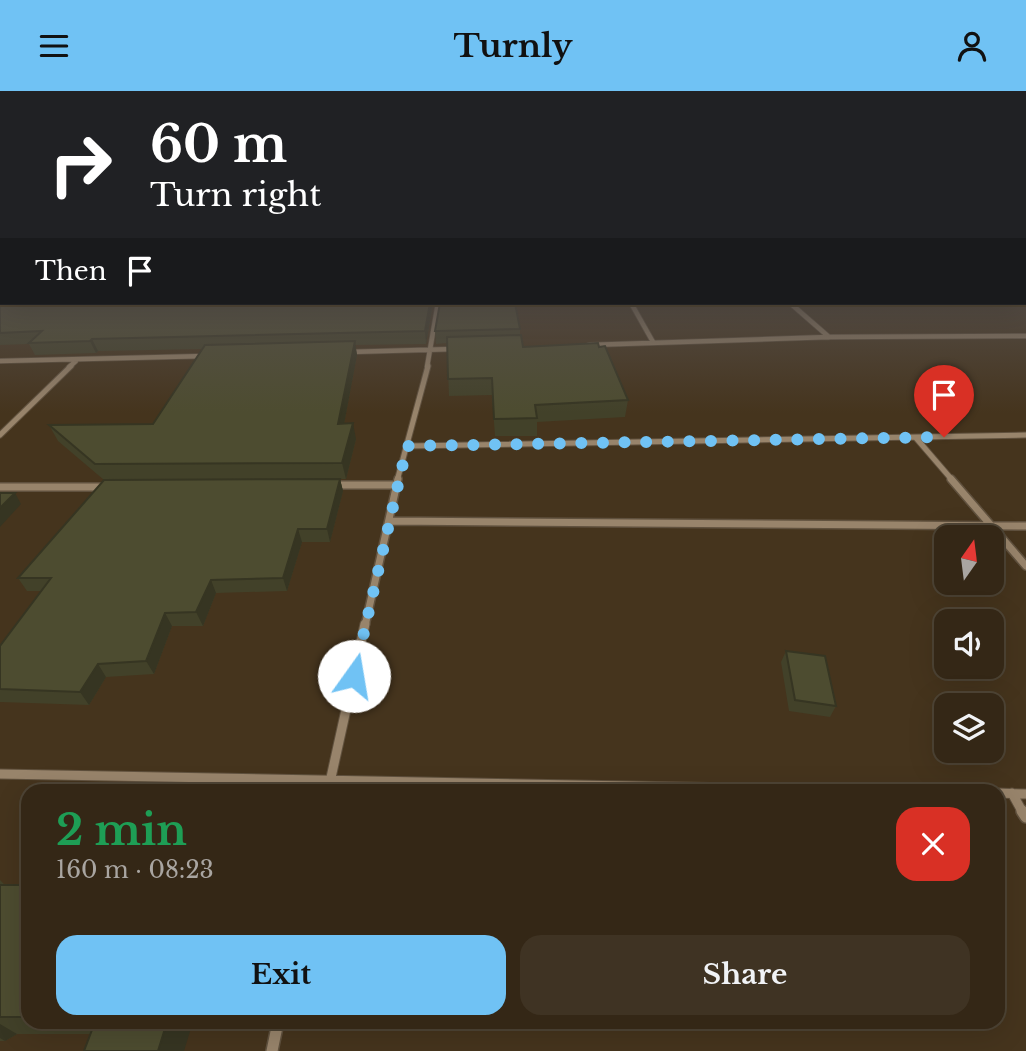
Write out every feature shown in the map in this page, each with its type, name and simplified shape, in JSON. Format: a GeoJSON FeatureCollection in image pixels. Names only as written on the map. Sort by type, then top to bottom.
{"type":"FeatureCollection","features":[{"type":"Feature","properties":{"kind":"street"},"geometry":{"type":"LineString","coordinates":[[330,784],[396,485],[432,350],[435,323]]}},
{"type":"Feature","properties":{"kind":"street"},"geometry":{"type":"LineString","coordinates":[[642,323],[653,342]]}},
{"type":"Feature","properties":{"kind":"street"},"geometry":{"type":"LineString","coordinates":[[813,323],[829,337]]}},
{"type":"Feature","properties":{"kind":"street"},"geometry":{"type":"LineString","coordinates":[[584,345],[829,337],[1026,336]]}},
{"type":"Feature","properties":{"kind":"street"},"geometry":{"type":"LineString","coordinates":[[337,352],[460,349]]}},
{"type":"Feature","properties":{"kind":"street"},"geometry":{"type":"LineString","coordinates":[[0,361],[214,356]]}},
{"type":"Feature","properties":{"kind":"street"},"geometry":{"type":"LineString","coordinates":[[0,435],[77,360]]}},
{"type":"Feature","properties":{"kind":"street"},"geometry":{"type":"LineString","coordinates":[[407,446],[1026,435]]}},
{"type":"Feature","properties":{"kind":"street"},"geometry":{"type":"LineString","coordinates":[[916,438],[991,525]]}},
{"type":"Feature","properties":{"kind":"street"},"geometry":{"type":"LineString","coordinates":[[328,485],[396,485]]}},
{"type":"Feature","properties":{"kind":"street"},"geometry":{"type":"LineString","coordinates":[[0,487],[109,487]]}},
{"type":"Feature","properties":{"kind":"street"},"geometry":{"type":"LineString","coordinates":[[390,521],[991,525]]}},
{"type":"Feature","properties":{"kind":"street"},"geometry":{"type":"LineString","coordinates":[[1004,525],[1026,526]]}},
{"type":"Feature","properties":{"kind":"street"},"geometry":{"type":"LineString","coordinates":[[1004,540],[1026,566]]}},
{"type":"Feature","properties":{"kind":"street"},"geometry":{"type":"LineString","coordinates":[[0,774],[536,784]]}},
{"type":"Feature","properties":{"kind":"street"},"geometry":{"type":"LineString","coordinates":[[1005,793],[1026,794]]}},
{"type":"Feature","properties":{"kind":"street"},"geometry":{"type":"LineString","coordinates":[[1012,793],[1026,817]]}},
{"type":"Feature","properties":{"kind":"street"},"geometry":{"type":"LineString","coordinates":[[272,1051],[277,1029]]}},
{"type":"Feature","properties":{"kind":"building"},"geometry":{"type":"Polygon","coordinates":[[[0,323],[426,323],[425,331],[29,343],[42,331],[0,333],[0,323]]]}},
{"type":"Feature","properties":{"kind":"building"},"geometry":{"type":"Polygon","coordinates":[[[436,323],[519,323],[520,329],[435,331],[436,323]]]}},
{"type":"Feature","properties":{"kind":"building"},"geometry":{"type":"Polygon","coordinates":[[[521,335],[523,347],[598,343],[599,347],[605,346],[628,400],[535,405],[537,418],[494,419],[492,378],[448,379],[447,337],[521,335]]]}},
{"type":"Feature","properties":{"kind":"building"},"geometry":{"type":"Polygon","coordinates":[[[355,341],[338,424],[353,423],[342,463],[95,464],[49,425],[153,424],[205,345],[355,341]]]}},
{"type":"Feature","properties":{"kind":"building"},"geometry":{"type":"Polygon","coordinates":[[[340,479],[327,529],[298,529],[283,578],[211,580],[196,612],[165,613],[146,661],[98,664],[80,692],[0,689],[0,646],[51,578],[18,578],[104,480],[340,479]]]}},
{"type":"Feature","properties":{"kind":"building"},"geometry":{"type":"Polygon","coordinates":[[[0,493],[15,493],[0,508],[0,493]]]}},
{"type":"Feature","properties":{"kind":"building"},"geometry":{"type":"Polygon","coordinates":[[[786,651],[825,656],[836,706],[795,700],[786,651]]]}},
{"type":"Feature","properties":{"kind":"building"},"geometry":{"type":"Polygon","coordinates":[[[0,885],[21,885],[21,1017],[0,1017],[0,885]]]}},
{"type":"Feature","properties":{"kind":"building"},"geometry":{"type":"Polygon","coordinates":[[[92,1029],[165,1029],[158,1051],[84,1051],[92,1029]]]}},
{"type":"Feature","properties":{"kind":"route"},"geometry":{"type":"LineString","coordinates":[[354,676],[407,446],[944,437]]}}]}
